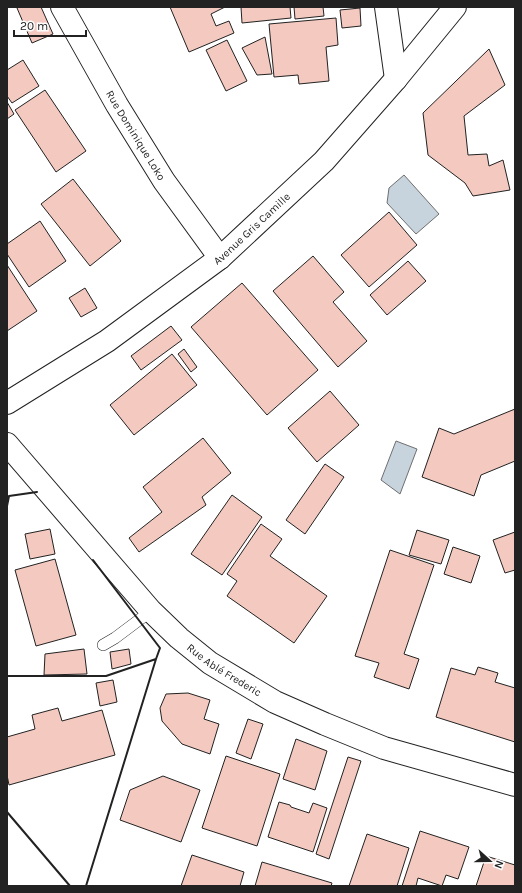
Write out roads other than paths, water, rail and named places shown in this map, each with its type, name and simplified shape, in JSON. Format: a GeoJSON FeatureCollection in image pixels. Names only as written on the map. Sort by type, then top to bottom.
{"type":"FeatureCollection","features":[{"type":"Feature","properties":{"kind":"street","name":"Rue Dominique Loko"},"geometry":{"type":"LineString","coordinates":[[62,7],[117,105],[164,181],[220,258]]}},
{"type":"Feature","properties":{"kind":"street"},"geometry":{"type":"LineString","coordinates":[[386,7],[396,80]]}},
{"type":"Feature","properties":{"kind":"street","name":"Avenue Gris Camille"},"geometry":{"type":"LineString","coordinates":[[7,403],[107,341],[220,258],[324,162],[396,80],[455,7]]}},
{"type":"Feature","properties":{"kind":"street","name":"Rue Ablé Frederic"},"geometry":{"type":"LineString","coordinates":[[7,444],[151,611],[179,638],[210,664],[275,702],[324,724],[384,748],[515,785]]}},
{"type":"Feature","properties":{"kind":"lane"},"geometry":{"type":"LineString","coordinates":[[103,645],[151,611]]}}]}
